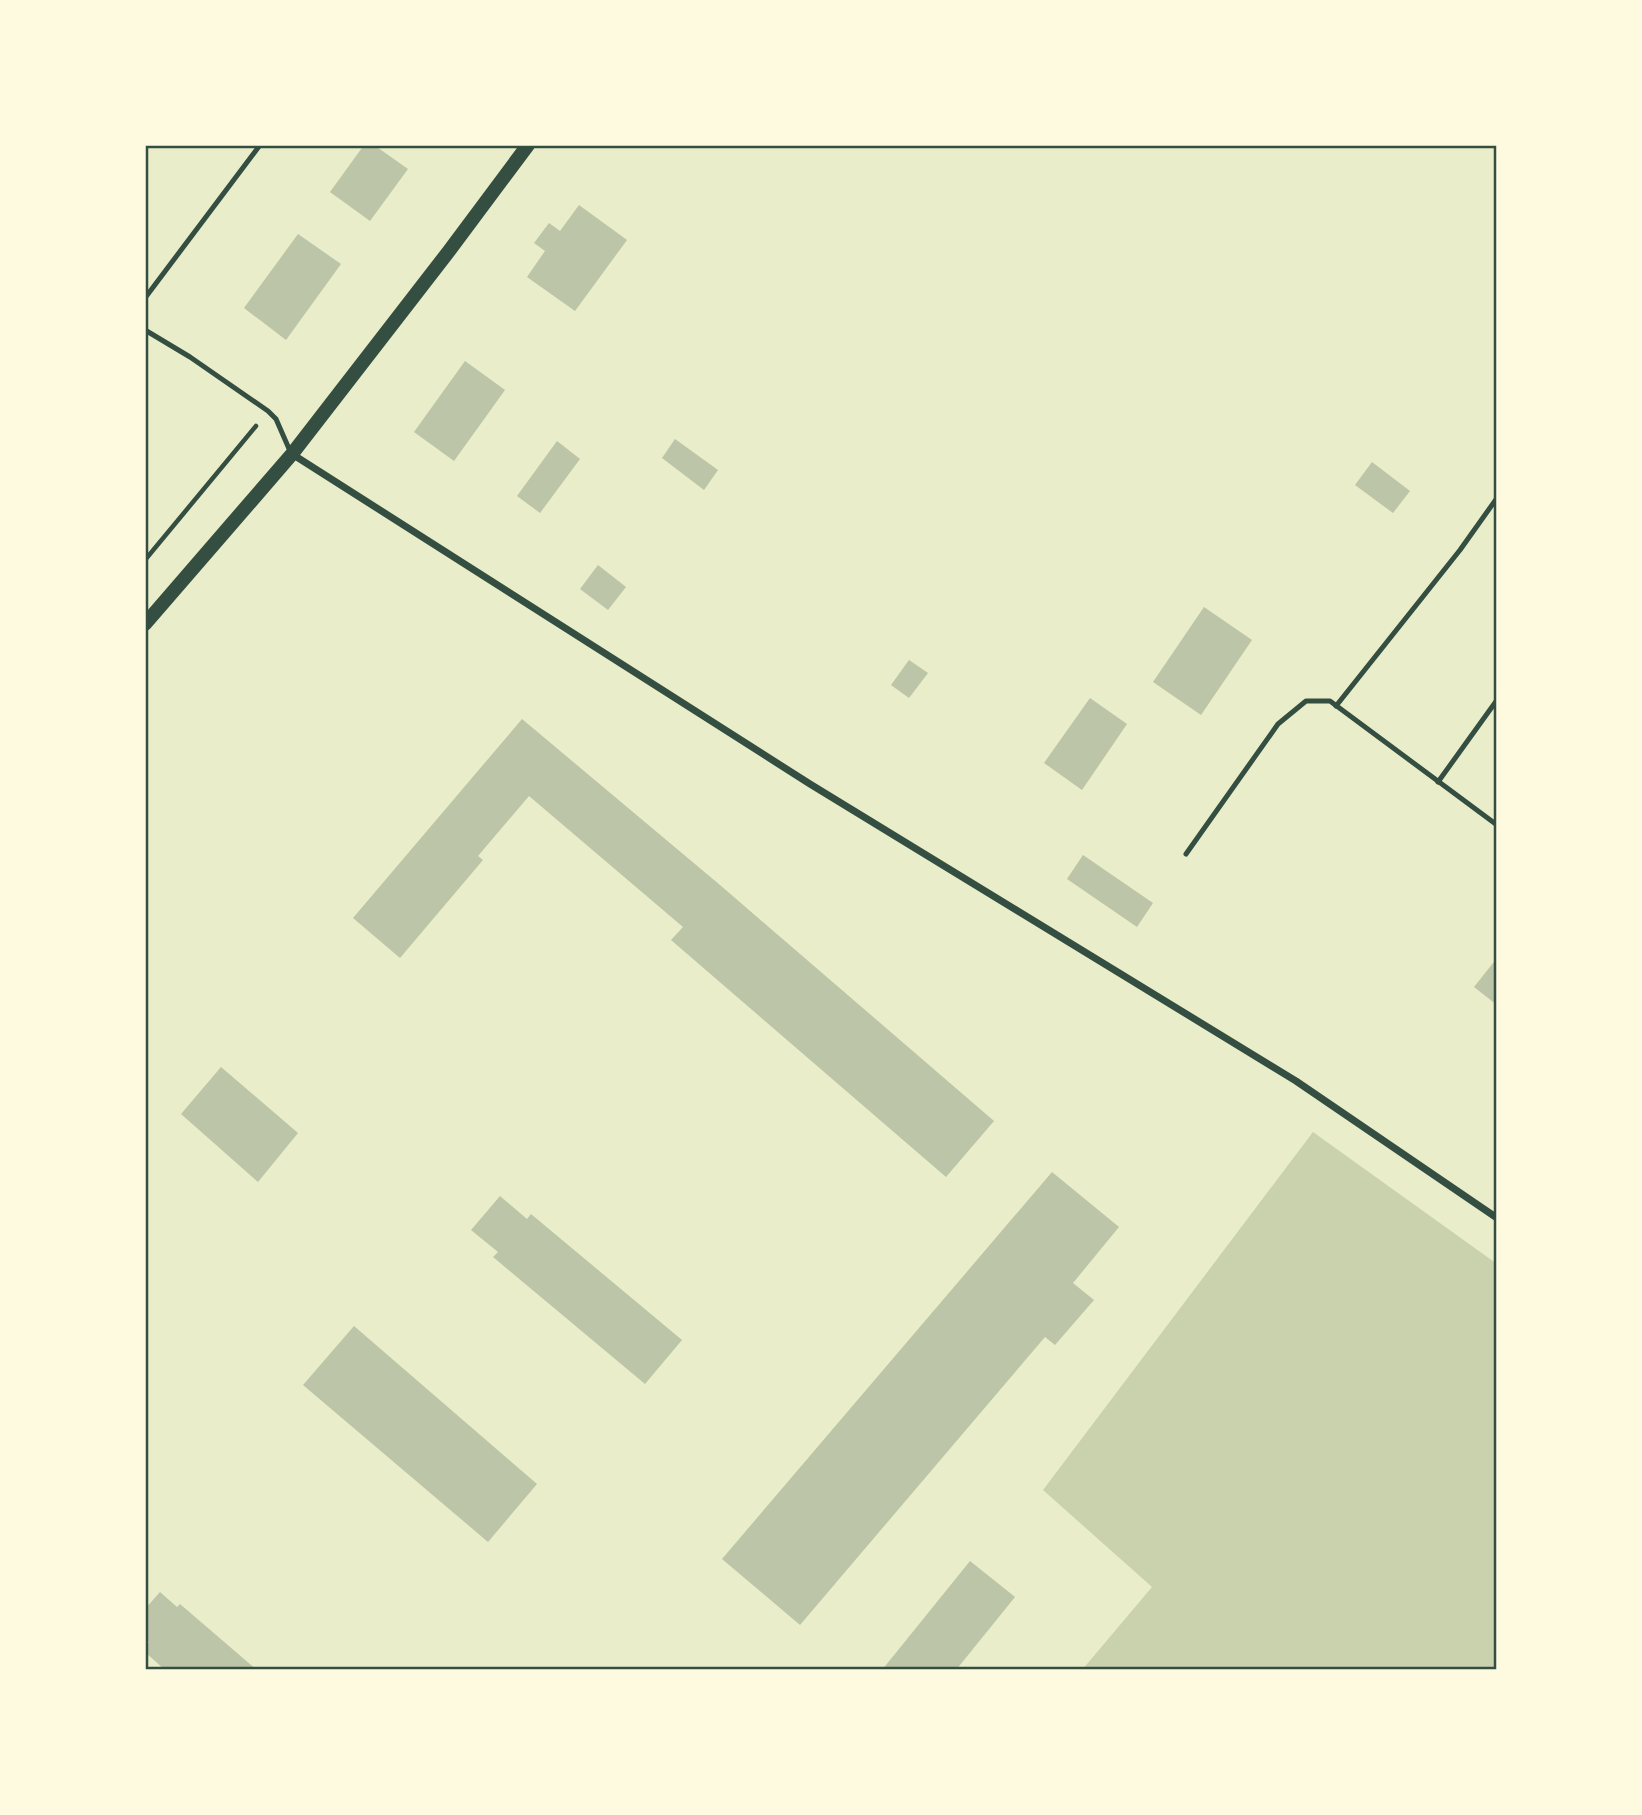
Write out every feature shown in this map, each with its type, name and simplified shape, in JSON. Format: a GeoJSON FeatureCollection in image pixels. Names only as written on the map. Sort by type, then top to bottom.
{"type":"FeatureCollection","features":[{"type":"Feature","properties":{"kind":"main road"},"geometry":{"type":"LineString","coordinates":[[145,624],[292,454],[528,145]]}},
{"type":"Feature","properties":{"kind":"street"},"geometry":{"type":"LineString","coordinates":[[292,454],[810,784],[1296,1081],[1497,1217]]}},
{"type":"Feature","properties":{"kind":"lane"},"geometry":{"type":"LineString","coordinates":[[145,298],[260,145]]}},
{"type":"Feature","properties":{"kind":"lane"},"geometry":{"type":"LineString","coordinates":[[145,330],[190,357],[268,411],[276,419],[292,454]]}},
{"type":"Feature","properties":{"kind":"lane"},"geometry":{"type":"LineString","coordinates":[[1336,706],[1460,550],[1497,498]]}},
{"type":"Feature","properties":{"kind":"lane"},"geometry":{"type":"LineString","coordinates":[[1438,782],[1497,700]]}},
{"type":"Feature","properties":{"kind":"lane"},"geometry":{"type":"LineString","coordinates":[[1186,854],[1278,724],[1306,701],[1330,701],[1497,825]]}},
{"type":"Feature","properties":{"kind":"path"},"geometry":{"type":"LineString","coordinates":[[145,560],[268,411]]}},
{"type":"Feature","properties":{"kind":"green space"},"geometry":{"type":"Polygon","coordinates":[[[1313,1132],[1497,1264],[1497,1670],[1082,1670],[1152,1587],[1043,1490],[1313,1132]]]}},
{"type":"Feature","properties":{"kind":"building"},"geometry":{"type":"Polygon","coordinates":[[[364,145],[374,145],[408,169],[370,221],[330,192],[364,145]]]}},
{"type":"Feature","properties":{"kind":"building"},"geometry":{"type":"Polygon","coordinates":[[[579,205],[627,240],[575,311],[527,277],[545,251],[534,243],[549,223],[560,231],[579,205]]]}},
{"type":"Feature","properties":{"kind":"building"},"geometry":{"type":"Polygon","coordinates":[[[298,234],[341,264],[286,340],[244,308],[298,234]]]}},
{"type":"Feature","properties":{"kind":"building"},"geometry":{"type":"Polygon","coordinates":[[[465,361],[505,390],[454,461],[414,432],[465,361]]]}},
{"type":"Feature","properties":{"kind":"building"},"geometry":{"type":"Polygon","coordinates":[[[675,439],[718,470],[704,490],[662,458],[675,439]]]}},
{"type":"Feature","properties":{"kind":"building"},"geometry":{"type":"Polygon","coordinates":[[[557,441],[580,459],[540,513],[517,496],[557,441]]]}},
{"type":"Feature","properties":{"kind":"building"},"geometry":{"type":"Polygon","coordinates":[[[1372,462],[1410,491],[1393,513],[1355,485],[1372,462]]]}},
{"type":"Feature","properties":{"kind":"building"},"geometry":{"type":"Polygon","coordinates":[[[598,565],[626,587],[608,610],[580,589],[598,565]]]}},
{"type":"Feature","properties":{"kind":"building"},"geometry":{"type":"Polygon","coordinates":[[[1204,607],[1252,640],[1201,715],[1153,682],[1204,607]]]}},
{"type":"Feature","properties":{"kind":"building"},"geometry":{"type":"Polygon","coordinates":[[[909,660],[928,673],[909,698],[891,685],[909,660]]]}},
{"type":"Feature","properties":{"kind":"building"},"geometry":{"type":"Polygon","coordinates":[[[1090,698],[1127,724],[1082,790],[1044,763],[1090,698]]]}},
{"type":"Feature","properties":{"kind":"building"},"geometry":{"type":"Polygon","coordinates":[[[522,719],[994,1121],[946,1177],[671,940],[683,927],[529,796],[478,856],[483,860],[400,958],[353,918],[522,719]]]}},
{"type":"Feature","properties":{"kind":"building"},"geometry":{"type":"Polygon","coordinates":[[[1083,855],[1153,903],[1137,927],[1067,879],[1083,855]]]}},
{"type":"Feature","properties":{"kind":"building"},"geometry":{"type":"Polygon","coordinates":[[[1497,958],[1497,1005],[1474,987],[1497,958]]]}},
{"type":"Feature","properties":{"kind":"building"},"geometry":{"type":"Polygon","coordinates":[[[221,1067],[298,1133],[258,1182],[181,1114],[221,1067]]]}},
{"type":"Feature","properties":{"kind":"building"},"geometry":{"type":"Polygon","coordinates":[[[1052,1172],[1119,1227],[1073,1283],[1094,1300],[1055,1345],[1045,1337],[800,1625],[722,1559],[1052,1172]]]}},
{"type":"Feature","properties":{"kind":"building"},"geometry":{"type":"Polygon","coordinates":[[[500,1196],[527,1219],[531,1214],[682,1340],[645,1384],[493,1257],[498,1252],[471,1230],[500,1196]]]}},
{"type":"Feature","properties":{"kind":"building"},"geometry":{"type":"Polygon","coordinates":[[[354,1326],[537,1484],[488,1542],[303,1385],[354,1326]]]}},
{"type":"Feature","properties":{"kind":"building"},"geometry":{"type":"Polygon","coordinates":[[[970,1561],[1015,1597],[956,1670],[882,1670],[970,1561]]]}},
{"type":"Feature","properties":{"kind":"building"},"geometry":{"type":"Polygon","coordinates":[[[160,1592],[177,1607],[180,1604],[257,1670],[165,1670],[145,1652],[145,1646],[149,1642],[145,1639],[145,1609],[160,1592]]]}}]}
